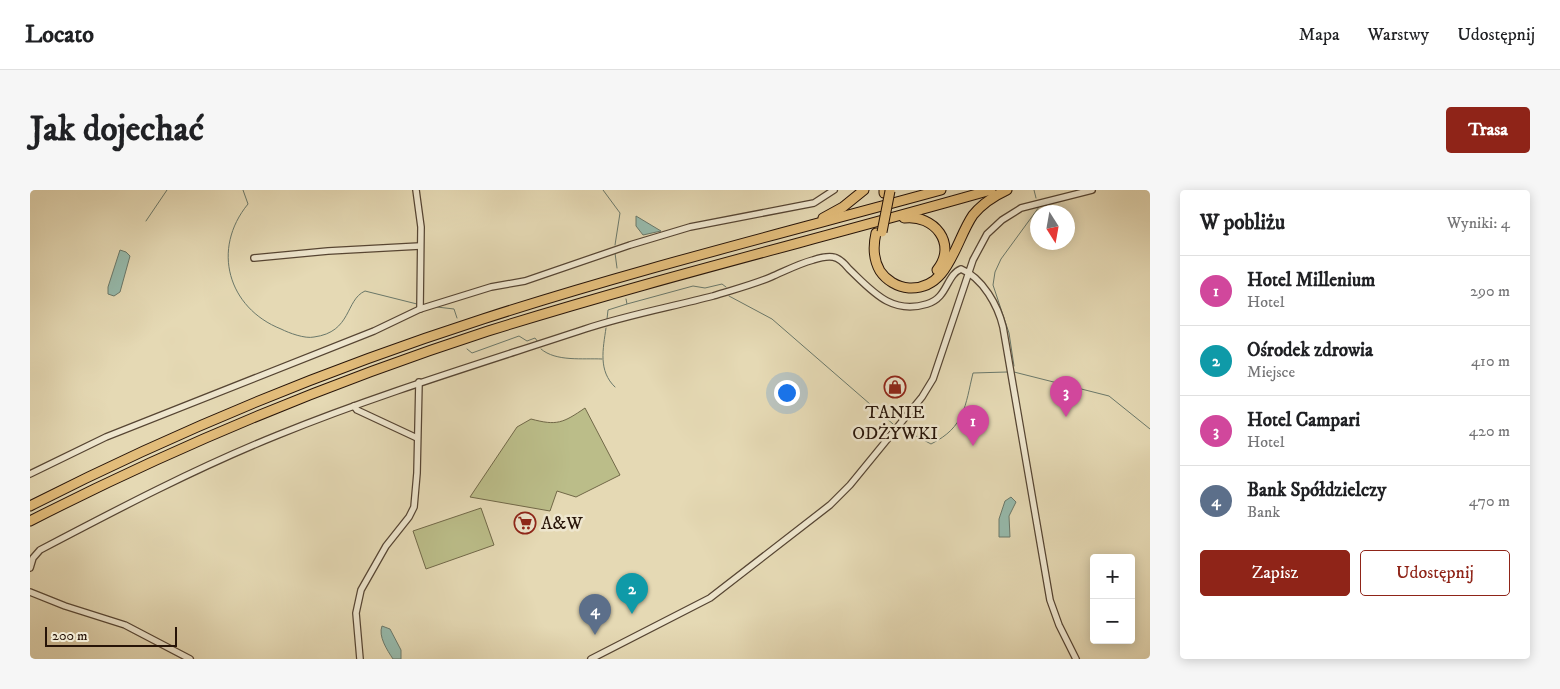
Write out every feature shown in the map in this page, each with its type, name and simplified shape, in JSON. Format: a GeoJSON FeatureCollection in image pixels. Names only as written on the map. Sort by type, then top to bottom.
{"type":"FeatureCollection","features":[{"type":"Feature","properties":{"kind":"highway"},"geometry":{"type":"LineString","coordinates":[[794,230],[835,212],[864,190]]}},
{"type":"Feature","properties":{"kind":"highway"},"geometry":{"type":"LineString","coordinates":[[30,506],[130,458],[242,409],[483,319],[589,287],[941,190]]}},
{"type":"Feature","properties":{"kind":"highway"},"geometry":{"type":"LineString","coordinates":[[30,521],[208,438],[308,396],[419,355],[594,299],[991,190]]}},
{"type":"Feature","properties":{"kind":"highway"},"geometry":{"type":"LineString","coordinates":[[887,191],[874,256],[884,276],[905,288],[925,286],[943,272],[975,212],[990,199],[1007,190]]}},
{"type":"Feature","properties":{"kind":"highway"},"geometry":{"type":"LineString","coordinates":[[873,222],[909,217],[928,221],[939,231],[943,238],[944,252],[940,267],[930,277],[920,282],[907,282],[893,276],[881,259],[879,233]]}},
{"type":"Feature","properties":{"kind":"street"},"geometry":{"type":"LineString","coordinates":[[416,190],[421,227],[420,309]]}},
{"type":"Feature","properties":{"kind":"street"},"geometry":{"type":"LineString","coordinates":[[30,474],[106,437],[374,331],[420,309],[491,287],[525,281],[690,227],[814,203],[834,190]]}},
{"type":"Feature","properties":{"kind":"street"},"geometry":{"type":"LineString","coordinates":[[592,659],[710,598],[838,498],[922,397],[933,378],[968,272],[984,238],[1007,216],[1035,204],[1092,190]]}},
{"type":"Feature","properties":{"kind":"street"},"geometry":{"type":"LineString","coordinates":[[254,258],[328,251],[420,246]]}},
{"type":"Feature","properties":{"kind":"street"},"geometry":{"type":"LineString","coordinates":[[30,568],[33,558],[40,550],[136,499],[277,435],[419,382],[480,365],[586,328],[755,283],[799,264],[826,257],[834,257],[844,263],[875,295],[891,303],[906,306],[925,305],[935,301],[943,294],[955,272],[961,269],[968,272],[986,292],[1000,315],[1050,600],[1059,625],[1076,659]]}},
{"type":"Feature","properties":{"kind":"street"},"geometry":{"type":"LineString","coordinates":[[360,659],[356,613],[359,598],[386,546],[409,517],[414,507],[419,382]]}},
{"type":"Feature","properties":{"kind":"street"},"geometry":{"type":"LineString","coordinates":[[354,406],[357,410],[418,438]]}},
{"type":"Feature","properties":{"kind":"street"},"geometry":{"type":"LineString","coordinates":[[30,592],[65,606],[125,625],[190,659]]}},
{"type":"Feature","properties":{"kind":"green space"},"geometry":{"type":"Polygon","coordinates":[[[585,408],[620,475],[576,497],[557,491],[550,511],[470,497],[517,427],[531,419],[554,423],[560,422],[585,408]]]}},
{"type":"Feature","properties":{"kind":"green space"},"geometry":{"type":"Polygon","coordinates":[[[481,508],[494,545],[426,569],[413,531],[481,508]]]}},
{"type":"Feature","properties":{"kind":"shaded area"},"geometry":{"type":"Polygon","coordinates":[[[636,216],[661,231],[643,235],[636,226],[636,216]]]}},
{"type":"Feature","properties":{"kind":"shaded area"},"geometry":{"type":"Polygon","coordinates":[[[120,250],[130,256],[120,292],[114,296],[108,294],[108,287],[120,250]]]}},
{"type":"Feature","properties":{"kind":"shaded area"},"geometry":{"type":"Polygon","coordinates":[[[1011,497],[1016,502],[1009,516],[1010,537],[999,537],[999,519],[1005,501],[1011,497]]]}},
{"type":"Feature","properties":{"kind":"shaded area"},"geometry":{"type":"Polygon","coordinates":[[[382,626],[390,629],[401,650],[401,659],[393,659],[388,651],[381,634],[382,626]]]}},
{"type":"Feature","properties":{"kind":"waterway"},"geometry":{"type":"LineString","coordinates":[[146,221],[167,190]]}},
{"type":"Feature","properties":{"kind":"waterway"},"geometry":{"type":"LineString","coordinates":[[243,190],[248,204],[237,221],[230,240],[228,258],[231,276],[238,292],[248,307],[263,319],[288,332],[314,337],[326,334],[342,323],[354,301],[365,291],[417,304]]}},
{"type":"Feature","properties":{"kind":"waterway"},"geometry":{"type":"LineString","coordinates":[[603,190],[620,213],[615,245]]}},
{"type":"Feature","properties":{"kind":"waterway"},"geometry":{"type":"LineString","coordinates":[[1034,190],[1036,198]]}},
{"type":"Feature","properties":{"kind":"waterway"},"geometry":{"type":"LineString","coordinates":[[1014,366],[1009,333],[993,285],[995,272],[1001,259],[1030,219]]}},
{"type":"Feature","properties":{"kind":"waterway"},"geometry":{"type":"LineString","coordinates":[[615,253],[617,268]]}},
{"type":"Feature","properties":{"kind":"waterway"},"geometry":{"type":"LineString","coordinates":[[627,304],[693,286],[705,288],[722,284],[726,287]]}},
{"type":"Feature","properties":{"kind":"waterway"},"geometry":{"type":"LineString","coordinates":[[729,296],[772,319],[893,424]]}},
{"type":"Feature","properties":{"kind":"waterway"},"geometry":{"type":"LineString","coordinates":[[607,319],[608,310],[627,304],[626,299]]}},
{"type":"Feature","properties":{"kind":"waterway"},"geometry":{"type":"LineString","coordinates":[[437,307],[454,309],[457,318]]}},
{"type":"Feature","properties":{"kind":"waterway"},"geometry":{"type":"LineString","coordinates":[[606,328],[603,352],[604,367],[606,374],[615,387]]}},
{"type":"Feature","properties":{"kind":"waterway"},"geometry":{"type":"LineString","coordinates":[[467,349],[472,353],[519,336],[527,341],[535,338],[538,342]]}},
{"type":"Feature","properties":{"kind":"waterway"},"geometry":{"type":"LineString","coordinates":[[541,349],[562,358],[602,359]]}},
{"type":"Feature","properties":{"kind":"waterway"},"geometry":{"type":"LineString","coordinates":[[901,428],[931,444],[951,430],[962,415],[973,373],[1007,372]]}},
{"type":"Feature","properties":{"kind":"waterway"},"geometry":{"type":"LineString","coordinates":[[1014,372],[1109,396],[1150,429]]}},
{"type":"Feature","properties":{"kind":"place","name":"TANIE ODŻYWKI"},"geometry":{"type":"Point","coordinates":[895,387]}},
{"type":"Feature","properties":{"kind":"place","name":"Hotel Campari"},"geometry":{"type":"Point","coordinates":[1066,417]}},
{"type":"Feature","properties":{"kind":"place","name":"Hotel Millenium"},"geometry":{"type":"Point","coordinates":[973,446]}},
{"type":"Feature","properties":{"kind":"place","name":"A&W"},"geometry":{"type":"Point","coordinates":[525,523]}},
{"type":"Feature","properties":{"kind":"place","name":"Ośrodek zdrowia"},"geometry":{"type":"Point","coordinates":[632,614]}},
{"type":"Feature","properties":{"kind":"place","name":"Bank Spółdzielczy"},"geometry":{"type":"Point","coordinates":[595,635]}}]}
